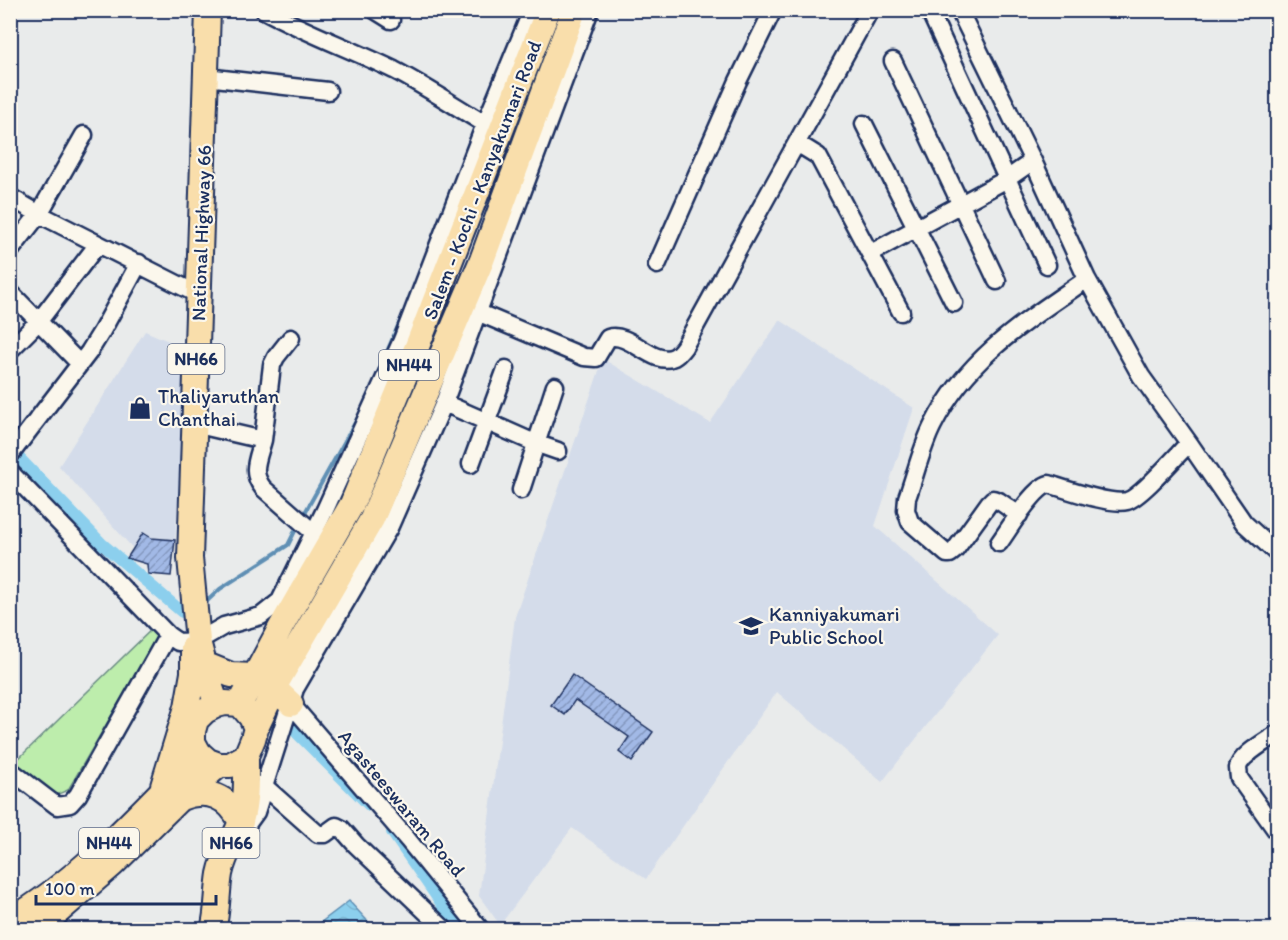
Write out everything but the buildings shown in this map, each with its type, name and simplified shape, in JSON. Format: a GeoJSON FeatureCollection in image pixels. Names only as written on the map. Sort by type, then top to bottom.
{"type":"FeatureCollection","features":[{"type":"Feature","properties":{"kind":"highway","name":"National Highway 66"},"geometry":{"type":"LineString","coordinates":[[208,10],[190,558],[199,649],[228,705]]}},
{"type":"Feature","properties":{"kind":"highway","name":"Salem - Kochi - Kanyakumari Road"},"geometry":{"type":"LineString","coordinates":[[273,690],[418,344],[548,10]]}},
{"type":"Feature","properties":{"kind":"highway","name":"Salem - Kochi - Kanyakumari Road"},"geometry":{"type":"LineString","coordinates":[[228,705],[273,690],[372,519],[482,260],[574,10]]}},
{"type":"Feature","properties":{"kind":"highway"},"geometry":{"type":"LineString","coordinates":[[241,822],[235,810],[219,797],[203,794],[171,795],[199,649],[231,675],[273,690]]}},
{"type":"Feature","properties":{"kind":"highway","name":"NH44"},"geometry":{"type":"LineString","coordinates":[[228,705],[205,711],[196,720],[193,731],[194,742],[209,759],[230,765],[246,756],[273,690]]}},
{"type":"Feature","properties":{"kind":"highway"},"geometry":{"type":"LineString","coordinates":[[228,705],[251,717],[256,728]]}},
{"type":"Feature","properties":{"kind":"highway","name":"NH66"},"geometry":{"type":"LineString","coordinates":[[213,930],[217,915],[220,874],[227,851],[241,822],[246,788],[246,756]]}},
{"type":"Feature","properties":{"kind":"highway","name":"NH44"},"geometry":{"type":"LineString","coordinates":[[10,921],[30,909],[93,860],[171,795],[209,759]]}},
{"type":"Feature","properties":{"kind":"highway","name":"NH44"},"geometry":{"type":"LineString","coordinates":[[37,930],[112,865],[171,795]]}},
{"type":"Feature","properties":{"kind":"street"},"geometry":{"type":"LineString","coordinates":[[264,10],[294,26],[396,71],[485,124]]}},
{"type":"Feature","properties":{"kind":"street"},"geometry":{"type":"LineString","coordinates":[[375,10],[391,20]]}},
{"type":"Feature","properties":{"kind":"street"},"geometry":{"type":"LineString","coordinates":[[10,472],[178,642],[199,649],[224,626],[261,616],[280,601],[314,533],[402,340],[485,124],[532,10]]}},
{"type":"Feature","properties":{"kind":"street"},"geometry":{"type":"LineString","coordinates":[[227,851],[256,812],[264,786],[273,690],[295,689],[389,528],[444,403],[590,10]]}},
{"type":"Feature","properties":{"kind":"street"},"geometry":{"type":"LineString","coordinates":[[657,265],[738,81],[773,10]]}},
{"type":"Feature","properties":{"kind":"street"},"geometry":{"type":"LineString","coordinates":[[477,312],[591,359],[596,358],[608,338],[613,336],[656,357],[667,359],[675,356],[684,347],[870,10]]}},
{"type":"Feature","properties":{"kind":"street"},"geometry":{"type":"LineString","coordinates":[[929,10],[1047,265]]}},
{"type":"Feature","properties":{"kind":"street"},"geometry":{"type":"LineString","coordinates":[[959,10],[1034,161],[1087,279],[1141,376],[1244,523],[1278,554]]}},
{"type":"Feature","properties":{"kind":"street"},"geometry":{"type":"LineString","coordinates":[[893,61],[997,281]]}},
{"type":"Feature","properties":{"kind":"street"},"geometry":{"type":"LineString","coordinates":[[206,77],[328,92]]}},
{"type":"Feature","properties":{"kind":"street"},"geometry":{"type":"LineString","coordinates":[[864,124],[954,303]]}},
{"type":"Feature","properties":{"kind":"street"},"geometry":{"type":"LineString","coordinates":[[10,251],[39,214],[84,135]]}},
{"type":"Feature","properties":{"kind":"street"},"geometry":{"type":"LineString","coordinates":[[797,143],[818,156],[902,312]]}},
{"type":"Feature","properties":{"kind":"street"},"geometry":{"type":"LineString","coordinates":[[871,253],[1007,179],[1034,161]]}},
{"type":"Feature","properties":{"kind":"street"},"geometry":{"type":"LineString","coordinates":[[10,197],[199,295]]}},
{"type":"Feature","properties":{"kind":"street"},"geometry":{"type":"LineString","coordinates":[[10,350],[39,321],[98,244]]}},
{"type":"Feature","properties":{"kind":"street"},"geometry":{"type":"LineString","coordinates":[[10,454],[81,364],[139,263]]}},
{"type":"Feature","properties":{"kind":"street"},"geometry":{"type":"LineString","coordinates":[[1019,515],[993,499],[955,550],[947,554],[910,522],[906,510],[907,498],[931,428],[967,374],[986,353],[1013,331],[1087,279]]}},
{"type":"Feature","properties":{"kind":"street"},"geometry":{"type":"LineString","coordinates":[[10,292],[81,364]]}},
{"type":"Feature","properties":{"kind":"street"},"geometry":{"type":"LineString","coordinates":[[291,338],[272,365],[263,440],[255,472],[257,481],[263,488],[314,533]]}},
{"type":"Feature","properties":{"kind":"street"},"geometry":{"type":"LineString","coordinates":[[471,464],[506,369]]}},
{"type":"Feature","properties":{"kind":"street"},"geometry":{"type":"LineString","coordinates":[[521,490],[555,386]]}},
{"type":"Feature","properties":{"kind":"street"},"geometry":{"type":"LineString","coordinates":[[444,403],[558,451]]}},
{"type":"Feature","properties":{"kind":"street"},"geometry":{"type":"LineString","coordinates":[[194,424],[263,440]]}},
{"type":"Feature","properties":{"kind":"street"},"geometry":{"type":"LineString","coordinates":[[999,543],[1042,486],[1049,484],[1116,502],[1129,501],[1141,493],[1189,443]]}},
{"type":"Feature","properties":{"kind":"street"},"geometry":{"type":"LineString","coordinates":[[10,770],[57,806],[70,804],[78,795],[168,634]]}},
{"type":"Feature","properties":{"kind":"street","name":"Agasteeswaram Road"},"geometry":{"type":"LineString","coordinates":[[273,690],[408,840],[481,930]]}},
{"type":"Feature","properties":{"kind":"street"},"geometry":{"type":"LineString","coordinates":[[1278,733],[1247,754],[1240,762],[1238,769],[1239,778],[1278,833]]}},
{"type":"Feature","properties":{"kind":"street"},"geometry":{"type":"LineString","coordinates":[[264,786],[318,834],[325,834],[336,826],[342,829],[443,928]]}},
{"type":"Feature","properties":{"kind":"shaded area","name":"Kanniyakumari Public School"},"geometry":{"type":"Polygon","coordinates":[[[780,320],[914,408],[875,526],[998,635],[882,782],[777,692],[646,879],[572,828],[500,925],[479,896],[515,617],[603,359],[710,423],[780,320]]]}},
{"type":"Feature","properties":{"kind":"shaded area","name":"Thaliyaruthan Chanthai"},"geometry":{"type":"Polygon","coordinates":[[[145,331],[190,350],[175,540],[147,564],[59,466],[145,331]]]}},
{"type":"Feature","properties":{"kind":"green space"},"geometry":{"type":"Polygon","coordinates":[[[154,627],[159,634],[68,790],[56,795],[15,762],[154,627]]]}},
{"type":"Feature","properties":{"kind":"water"},"geometry":{"type":"Polygon","coordinates":[[[349,901],[375,929],[312,929],[349,901]]]}},
{"type":"Feature","properties":{"kind":"waterway"},"geometry":{"type":"LineString","coordinates":[[377,375],[401,319]]}},
{"type":"Feature","properties":{"kind":"waterway"},"geometry":{"type":"LineString","coordinates":[[303,516],[361,412]]}},
{"type":"Feature","properties":{"kind":"waterway"},"geometry":{"type":"LineString","coordinates":[[18,457],[101,543],[182,612]]}},
{"type":"Feature","properties":{"kind":"waterway"},"geometry":{"type":"LineString","coordinates":[[204,604],[220,589],[288,545],[298,525]]}},
{"type":"Feature","properties":{"kind":"waterway"},"geometry":{"type":"LineString","coordinates":[[294,730],[369,805]]}},
{"type":"Feature","properties":{"kind":"waterway"},"geometry":{"type":"LineString","coordinates":[[392,832],[460,930]]}},
{"type":"Feature","properties":{"kind":"place","name":"Thaliyaruthan Chanthai"},"geometry":{"type":"Point","coordinates":[140,408]}},
{"type":"Feature","properties":{"kind":"place","name":"Kanniyakumari Public School"},"geometry":{"type":"Point","coordinates":[751,626]}}]}
